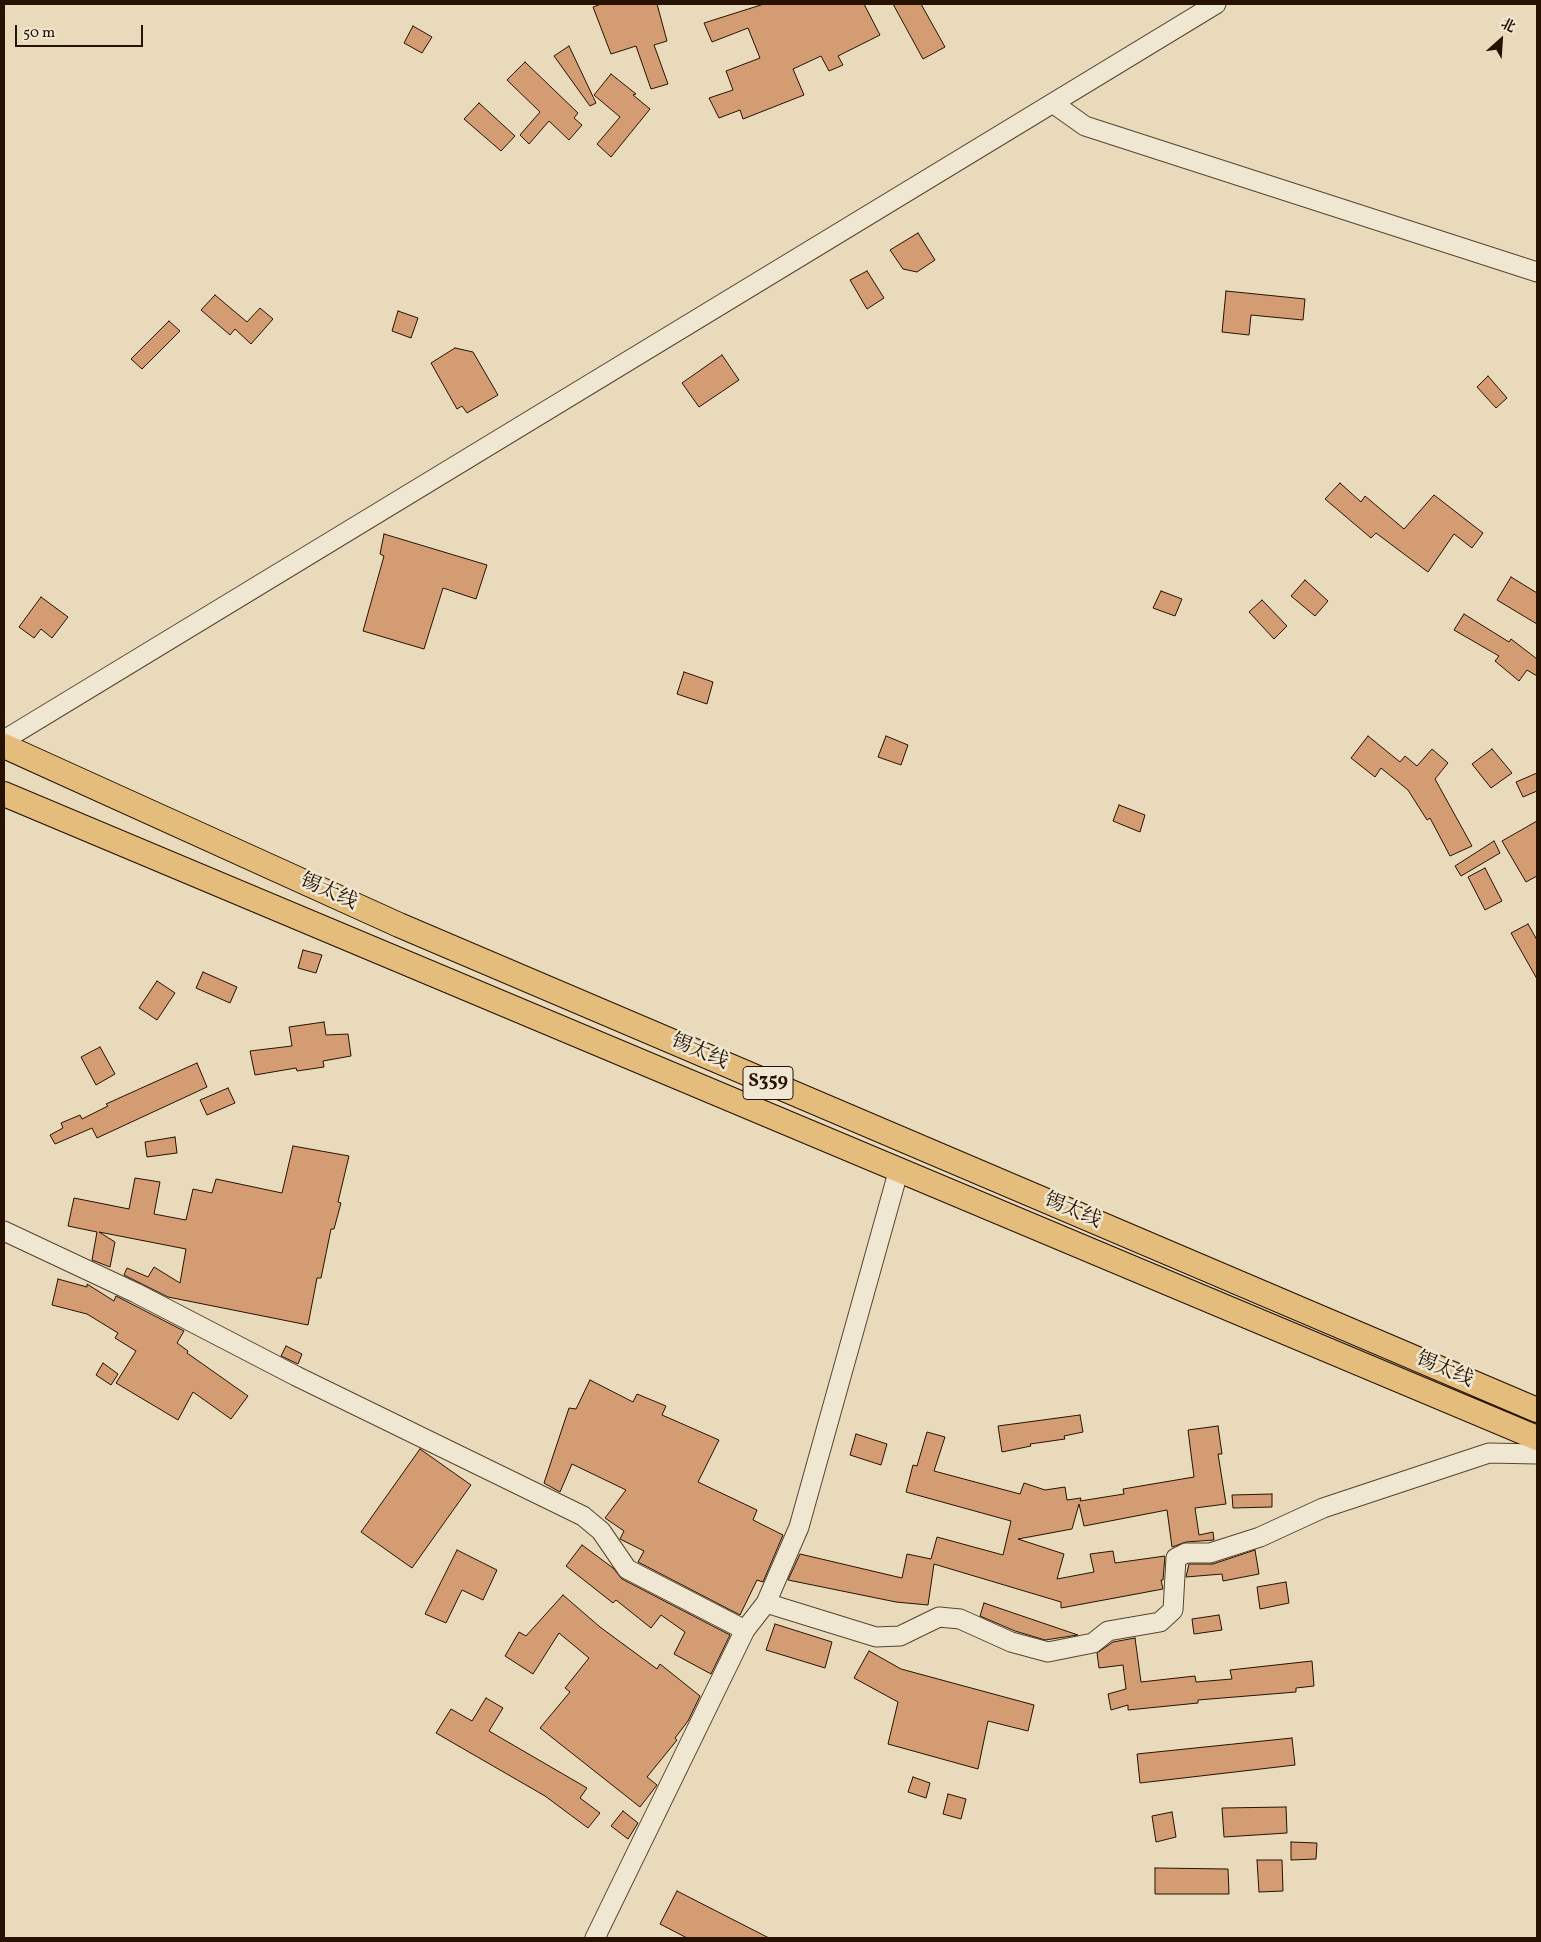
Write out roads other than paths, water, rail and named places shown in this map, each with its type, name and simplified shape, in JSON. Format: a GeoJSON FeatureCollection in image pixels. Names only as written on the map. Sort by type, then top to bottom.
{"type":"FeatureCollection","features":[{"type":"Feature","properties":{"kind":"main road","name":"锡太线"},"geometry":{"type":"LineString","coordinates":[[4,746],[399,925],[1537,1410]]}},
{"type":"Feature","properties":{"kind":"main road","name":"锡太线"},"geometry":{"type":"LineString","coordinates":[[4,794],[1537,1438]]}},
{"type":"Feature","properties":{"kind":"street"},"geometry":{"type":"LineString","coordinates":[[4,740],[1216,4]]}},
{"type":"Feature","properties":{"kind":"street"},"geometry":{"type":"LineString","coordinates":[[1054,104],[1085,126],[1537,272]]}},
{"type":"Feature","properties":{"kind":"street"},"geometry":{"type":"LineString","coordinates":[[595,1938],[745,1630],[766,1603],[799,1527],[900,1169]]}},
{"type":"Feature","properties":{"kind":"street"},"geometry":{"type":"LineString","coordinates":[[4,1231],[136,1293],[296,1376],[583,1516],[601,1531],[627,1569],[745,1630]]}},
{"type":"Feature","properties":{"kind":"street"},"geometry":{"type":"LineString","coordinates":[[766,1603],[876,1637],[900,1636],[939,1617],[960,1619],[1012,1642],[1048,1652],[1094,1643],[1108,1631],[1160,1622],[1173,1610],[1176,1558],[1186,1553],[1210,1553],[1260,1537],[1323,1508],[1489,1453],[1537,1454]]}}]}
